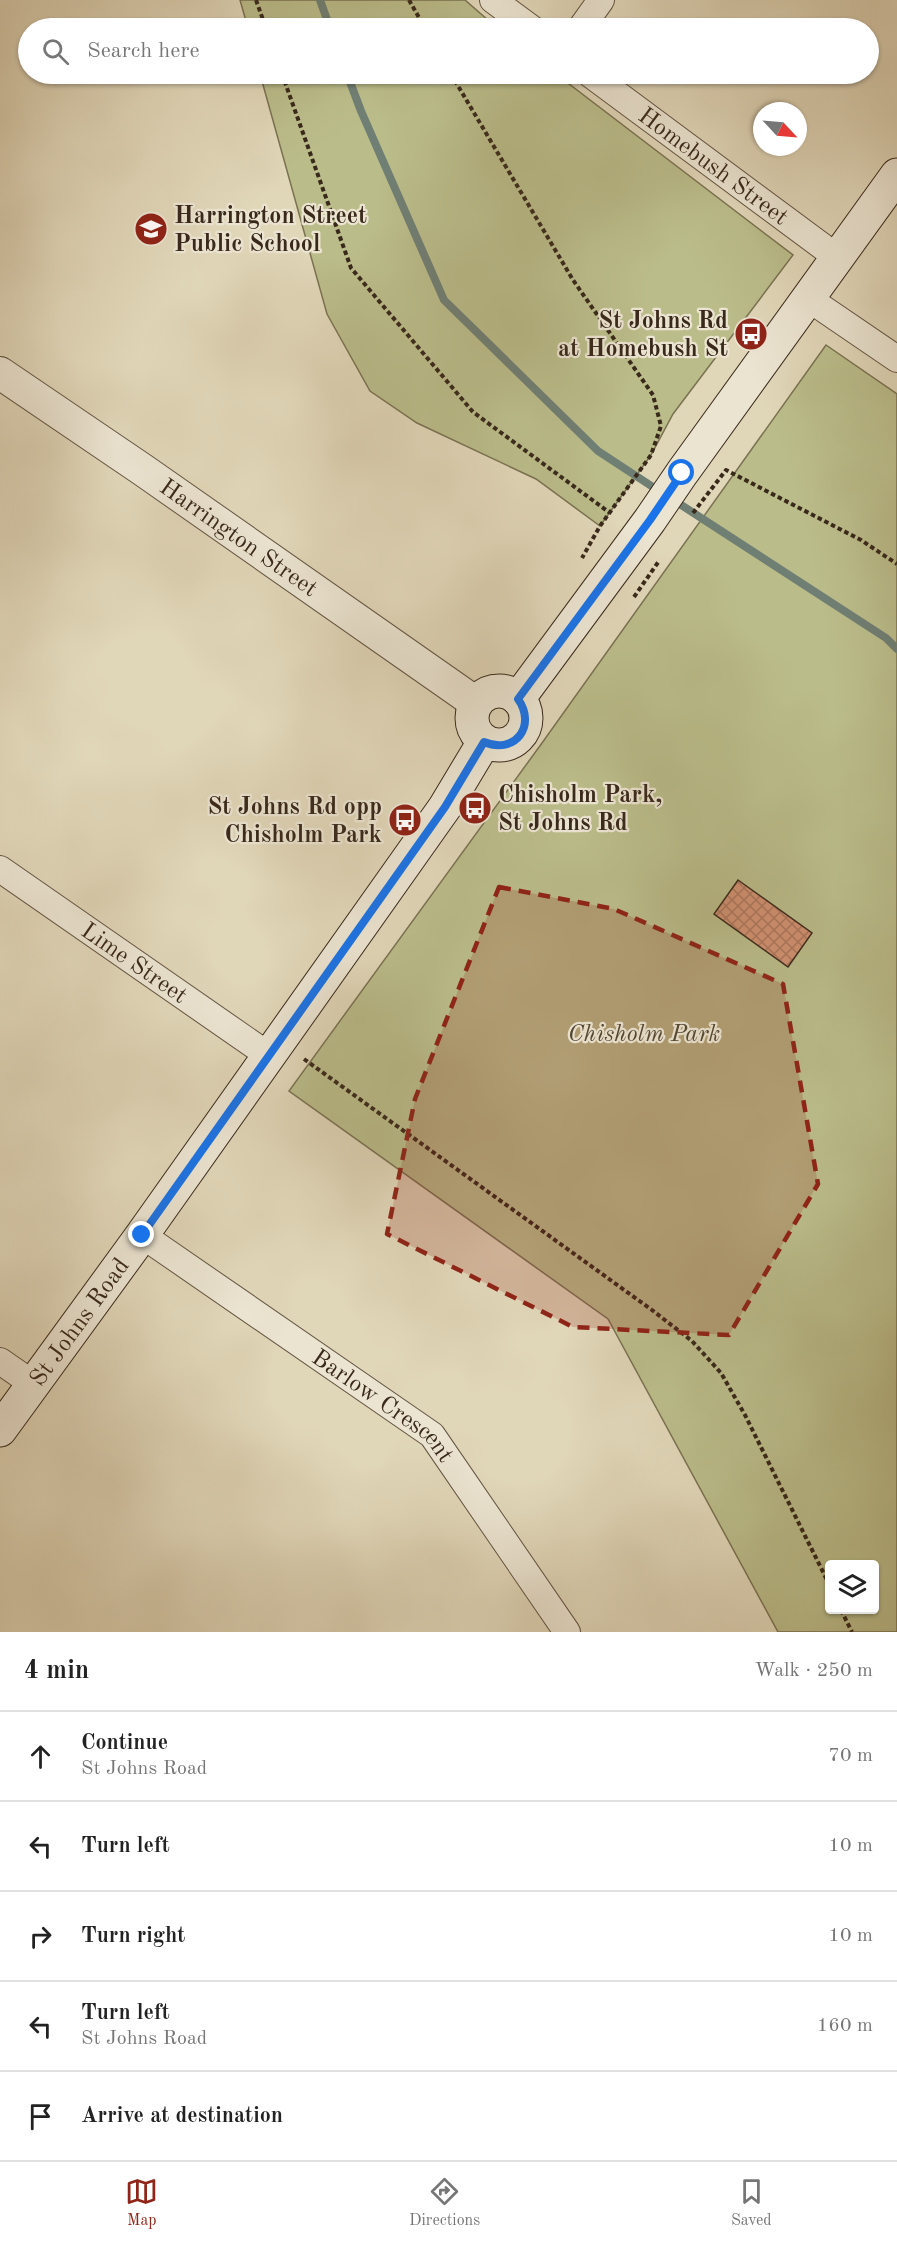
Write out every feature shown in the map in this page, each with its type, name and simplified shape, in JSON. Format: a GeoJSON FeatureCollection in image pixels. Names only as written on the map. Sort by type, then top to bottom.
{"type":"FeatureCollection","features":[{"type":"Feature","properties":{"kind":"main road"},"geometry":{"type":"LineString","coordinates":[[518,699],[650,520],[897,175]]}},
{"type":"Feature","properties":{"kind":"main road"},"geometry":{"type":"LineString","coordinates":[[496,691],[504,691],[518,699],[526,714],[523,732],[510,743],[492,745],[484,742],[478,736],[471,720],[476,703],[488,693],[496,691]]}},
{"type":"Feature","properties":{"kind":"main road","name":"St Johns Road"},"geometry":{"type":"LineString","coordinates":[[0,1430],[142,1235],[445,807],[484,742]]}},
{"type":"Feature","properties":{"kind":"street"},"geometry":{"type":"LineString","coordinates":[[493,0],[517,18]]}},
{"type":"Feature","properties":{"kind":"street"},"geometry":{"type":"LineString","coordinates":[[588,18],[601,0]]}},
{"type":"Feature","properties":{"kind":"street","name":"Homebush Street"},"geometry":{"type":"LineString","coordinates":[[603,84],[838,258]]}},
{"type":"Feature","properties":{"kind":"street"},"geometry":{"type":"LineString","coordinates":[[809,299],[897,359]]}},
{"type":"Feature","properties":{"kind":"street","name":"Harrington Street"},"geometry":{"type":"LineString","coordinates":[[0,373],[476,703]]}},
{"type":"Feature","properties":{"kind":"street","name":"Lime Street"},"geometry":{"type":"LineString","coordinates":[[0,869],[268,1055]]}},
{"type":"Feature","properties":{"kind":"street","name":"Barlow Crescent"},"geometry":{"type":"LineString","coordinates":[[142,1235],[432,1436],[567,1632]]}},
{"type":"Feature","properties":{"kind":"street"},"geometry":{"type":"LineString","coordinates":[[0,1361],[33,1384]]}},
{"type":"Feature","properties":{"kind":"path"},"geometry":{"type":"LineString","coordinates":[[256,0],[262,18]]}},
{"type":"Feature","properties":{"kind":"path"},"geometry":{"type":"LineString","coordinates":[[409,0],[419,18]]}},
{"type":"Feature","properties":{"kind":"path"},"geometry":{"type":"LineString","coordinates":[[286,84],[351,268],[473,412],[610,513]]}},
{"type":"Feature","properties":{"kind":"path"},"geometry":{"type":"LineString","coordinates":[[457,84],[573,280],[653,395],[662,426],[651,455],[600,526],[582,558]]}},
{"type":"Feature","properties":{"kind":"path"},"geometry":{"type":"LineString","coordinates":[[709,490],[726,470],[861,540],[897,564]]}},
{"type":"Feature","properties":{"kind":"path"},"geometry":{"type":"LineString","coordinates":[[634,597],[660,559]]}},
{"type":"Feature","properties":{"kind":"path"},"geometry":{"type":"LineString","coordinates":[[304,1059],[692,1341],[721,1373],[745,1415],[825,1576]]}},
{"type":"Feature","properties":{"kind":"path"},"geometry":{"type":"LineString","coordinates":[[843,1614],[852,1632]]}},
{"type":"Feature","properties":{"kind":"highlighted area"},"geometry":{"type":"Polygon","coordinates":[[[499,887],[614,909],[783,984],[818,1184],[729,1335],[573,1327],[387,1234],[415,1099],[499,887]]]}},
{"type":"Feature","properties":{"kind":"green space"},"geometry":{"type":"Polygon","coordinates":[[[240,0],[465,0],[486,18],[245,18],[240,0]]]}},
{"type":"Feature","properties":{"kind":"green space"},"geometry":{"type":"Polygon","coordinates":[[[263,84],[569,84],[793,255],[673,414],[651,455],[600,526],[536,479],[417,423],[370,391],[327,314],[263,84]]]}},
{"type":"Feature","properties":{"kind":"green space","name":"Chisholm Park"},"geometry":{"type":"Polygon","coordinates":[[[826,345],[897,394],[897,1632],[778,1632],[608,1319],[289,1091],[542,743],[826,345]]]}},
{"type":"Feature","properties":{"kind":"building"},"geometry":{"type":"Polygon","coordinates":[[[738,880],[812,933],[788,967],[714,914],[738,880]]]}},
{"type":"Feature","properties":{"kind":"waterway"},"geometry":{"type":"LineString","coordinates":[[320,0],[326,18]]}},
{"type":"Feature","properties":{"kind":"waterway"},"geometry":{"type":"LineString","coordinates":[[351,84],[444,300],[598,451],[659,491]]}},
{"type":"Feature","properties":{"kind":"waterway"},"geometry":{"type":"LineString","coordinates":[[672,499],[886,638],[897,649]]}},
{"type":"Feature","properties":{"kind":"place","name":"Harrington Street Public School"},"geometry":{"type":"Point","coordinates":[151,229]}},
{"type":"Feature","properties":{"kind":"place","name":"St Johns Rd at Homebush St"},"geometry":{"type":"Point","coordinates":[751,334]}},
{"type":"Feature","properties":{"kind":"place","name":"Chisholm Park, St Johns Rd"},"geometry":{"type":"Point","coordinates":[475,808]}},
{"type":"Feature","properties":{"kind":"place","name":"St Johns Rd opp Chisholm Park"},"geometry":{"type":"Point","coordinates":[405,820]}},
{"type":"Feature","properties":{"kind":"route"},"geometry":{"type":"LineString","coordinates":[[142,1235],[445,807],[484,742],[501,746],[517,739],[523,732],[526,714],[518,699],[682,473]]}}]}
